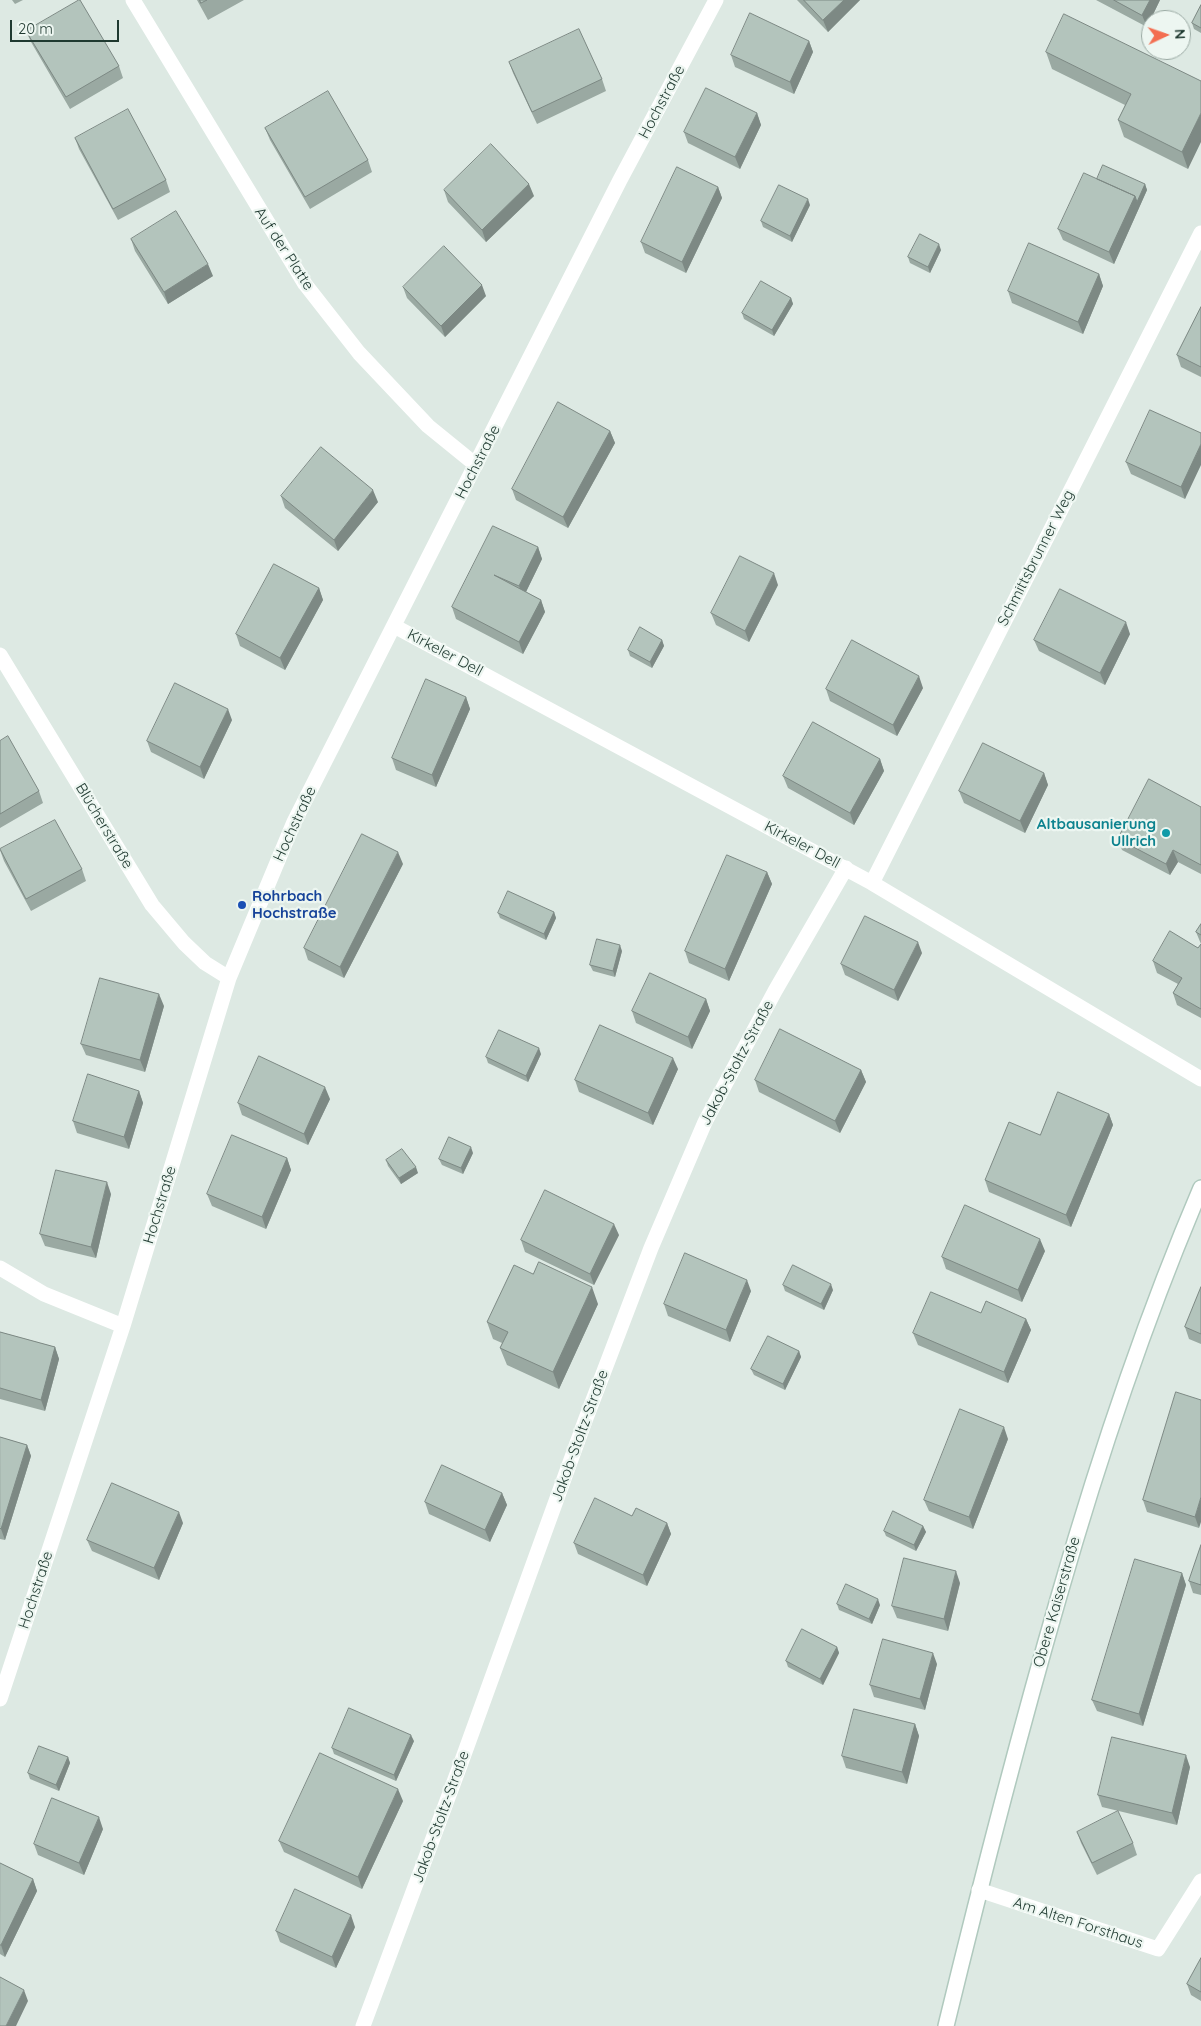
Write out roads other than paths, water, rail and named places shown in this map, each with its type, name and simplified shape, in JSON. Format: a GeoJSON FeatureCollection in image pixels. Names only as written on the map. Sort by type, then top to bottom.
{"type":"FeatureCollection","features":[{"type":"Feature","properties":{"kind":"street","name":"Auf der Platte"},"geometry":{"type":"LineString","coordinates":[[133,0],[305,284],[359,353],[390,386],[428,426],[476,466]]}},
{"type":"Feature","properties":{"kind":"street","name":"Hochstraße"},"geometry":{"type":"LineString","coordinates":[[0,1699],[123,1326],[229,978],[294,822],[620,180],[716,0]]}},
{"type":"Feature","properties":{"kind":"street","name":"Schmittsbrunner Weg"},"geometry":{"type":"LineString","coordinates":[[872,883],[1201,233]]}},
{"type":"Feature","properties":{"kind":"street","name":"Kirkeler Dell"},"geometry":{"type":"LineString","coordinates":[[394,626],[846,868],[1201,1079]]}},
{"type":"Feature","properties":{"kind":"street","name":"Blücherstraße"},"geometry":{"type":"LineString","coordinates":[[0,655],[152,905],[184,943],[205,962],[229,978]]}},
{"type":"Feature","properties":{"kind":"street","name":"Jakob-Stoltz-Straße"},"geometry":{"type":"LineString","coordinates":[[363,2026],[585,1421],[651,1248],[705,1122],[775,990],[846,868]]}},
{"type":"Feature","properties":{"kind":"street","name":"Obere Kaiserstraße"},"geometry":{"type":"LineString","coordinates":[[946,2026],[1029,1699],[1076,1538],[1124,1385],[1182,1231],[1201,1188]]}},
{"type":"Feature","properties":{"kind":"street"},"geometry":{"type":"LineString","coordinates":[[0,1268],[44,1294],[123,1326]]}},
{"type":"Feature","properties":{"kind":"street","name":"Am Alten Forsthaus"},"geometry":{"type":"LineString","coordinates":[[979,1890],[1158,1949],[1201,1881]]}},
{"type":"Feature","properties":{"kind":"place","name":"Altbausanierung Ullrich"},"geometry":{"type":"Point","coordinates":[1166,833]}},
{"type":"Feature","properties":{"kind":"place","name":"Rohrbach Hochstraße"},"geometry":{"type":"Point","coordinates":[242,905]}}]}
